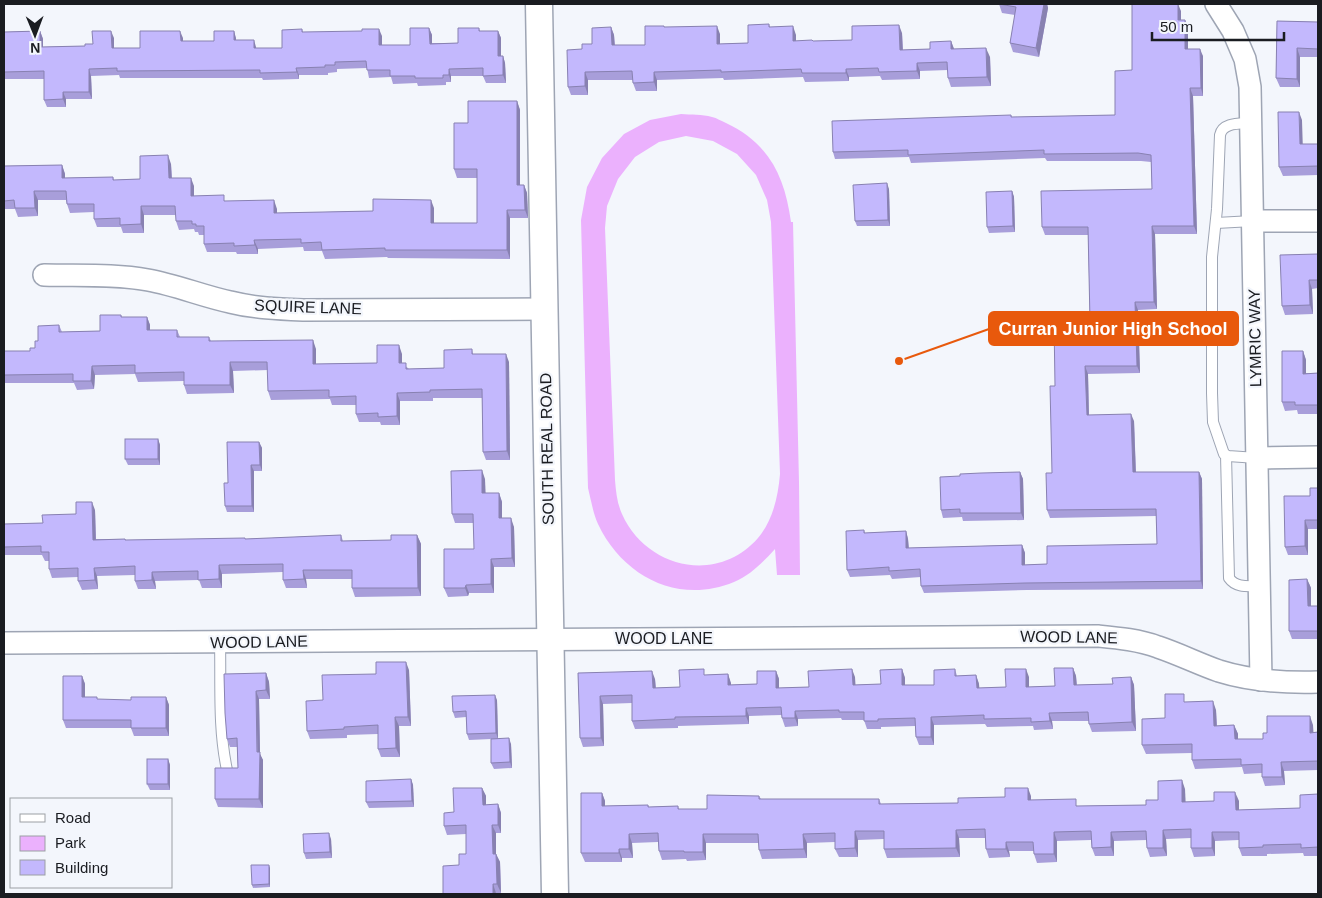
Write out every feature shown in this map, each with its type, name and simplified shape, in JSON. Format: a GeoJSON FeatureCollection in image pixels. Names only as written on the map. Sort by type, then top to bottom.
{"type":"FeatureCollection","features":[{"type":"Feature","properties":{"kind":"street","name":"SOUTH REAL ROAD"},"geometry":{"type":"LineString","coordinates":[[540,4],[556,894]]}},
{"type":"Feature","properties":{"kind":"street","name":"LYMRIC WAY"},"geometry":{"type":"LineString","coordinates":[[1216,4],[1233,31],[1244,59],[1250,87],[1261,680]]}},
{"type":"Feature","properties":{"kind":"street"},"geometry":{"type":"LineString","coordinates":[[1253,221],[1318,221]]}},
{"type":"Feature","properties":{"kind":"street","name":"SQUIRE LANE"},"geometry":{"type":"LineString","coordinates":[[44,275],[114,276],[147,280],[230,302],[269,309],[545,308]]}},
{"type":"Feature","properties":{"kind":"street"},"geometry":{"type":"LineString","coordinates":[[1257,458],[1318,457]]}},
{"type":"Feature","properties":{"kind":"street","name":"WOOD LANE"},"geometry":{"type":"LineString","coordinates":[[4,642],[1098,636],[1128,639],[1157,646],[1220,671],[1261,680],[1318,682]]}},
{"type":"Feature","properties":{"kind":"lane"},"geometry":{"type":"LineString","coordinates":[[1251,123],[1225,126],[1221,129],[1217,209],[1212,256],[1213,412],[1214,422],[1224,454],[1226,455],[1229,578],[1234,584],[1260,586]]}},
{"type":"Feature","properties":{"kind":"lane"},"geometry":{"type":"LineString","coordinates":[[1216,223],[1253,221]]}},
{"type":"Feature","properties":{"kind":"lane"},"geometry":{"type":"LineString","coordinates":[[1226,455],[1257,458]]}},
{"type":"Feature","properties":{"kind":"lane"},"geometry":{"type":"LineString","coordinates":[[220,642],[221,729],[227,770]]}},
{"type":"Feature","properties":{"kind":"green space"},"geometry":{"type":"Polygon","coordinates":[[[681,114],[708,116],[726,123],[741,131],[764,151],[779,176],[784,190],[791,222],[793,222],[800,575],[777,575],[775,549],[751,572],[734,582],[713,588],[693,590],[673,588],[655,582],[638,572],[622,559],[609,543],[595,515],[588,488],[581,220],[587,187],[602,158],[624,134],[650,120],[681,114]],[[686,136],[659,142],[635,157],[618,179],[607,206],[605,228],[615,480],[619,506],[633,532],[648,547],[665,558],[684,564],[703,565],[723,562],[741,553],[758,538],[774,508],[780,474],[771,222],[767,200],[756,175],[737,154],[713,141],[686,136]]]}},
{"type":"Feature","properties":{"kind":"building"},"geometry":{"type":"Polygon","coordinates":[[[999,4],[1044,4],[1036,48],[1010,43],[1016,7],[999,4]]]}},
{"type":"Feature","properties":{"kind":"building"},"geometry":{"type":"Polygon","coordinates":[[[1132,4],[1178,4],[1178,20],[1185,20],[1185,49],[1200,49],[1201,88],[1190,88],[1194,226],[1152,226],[1154,302],[1135,302],[1137,366],[1085,366],[1087,415],[1131,414],[1133,472],[1199,472],[1201,581],[921,586],[920,569],[889,571],[889,567],[847,570],[846,531],[864,530],[864,533],[906,531],[906,548],[1022,545],[1022,565],[1047,564],[1047,546],[1157,544],[1156,509],[1047,510],[1046,473],[1052,473],[1050,386],[1055,386],[1054,321],[1090,321],[1088,227],[1042,227],[1041,191],[1152,189],[1151,155],[1138,153],[1044,154],[1044,150],[908,155],[908,150],[833,152],[832,121],[1011,115],[1011,117],[1115,115],[1115,71],[1132,70],[1132,4]]]}},
{"type":"Feature","properties":{"kind":"building"},"geometry":{"type":"Polygon","coordinates":[[[1277,21],[1318,22],[1318,49],[1297,48],[1297,79],[1276,78],[1277,21]]]}},
{"type":"Feature","properties":{"kind":"building"},"geometry":{"type":"Polygon","coordinates":[[[769,24],[769,27],[793,26],[793,41],[852,40],[852,26],[899,25],[900,50],[930,49],[930,42],[951,41],[951,49],[986,48],[987,77],[948,78],[947,62],[917,63],[917,71],[879,72],[878,68],[846,69],[846,73],[802,73],[801,69],[654,72],[654,82],[633,83],[632,71],[585,72],[585,86],[568,87],[567,50],[582,49],[582,44],[592,44],[592,28],[611,27],[612,45],[645,45],[645,26],[717,26],[717,44],[748,43],[748,25],[769,24]]]}},
{"type":"Feature","properties":{"kind":"building"},"geometry":{"type":"Polygon","coordinates":[[[410,28],[429,28],[430,44],[458,43],[458,28],[479,28],[479,31],[498,31],[498,56],[503,56],[503,75],[483,76],[483,68],[449,69],[449,75],[443,75],[443,78],[390,76],[390,70],[367,70],[366,61],[335,62],[335,65],[325,65],[325,67],[296,68],[297,72],[260,73],[260,70],[117,71],[117,68],[89,69],[89,92],[63,92],[63,99],[44,100],[44,71],[4,72],[4,32],[40,31],[40,47],[85,46],[85,44],[93,44],[92,31],[111,31],[112,48],[140,48],[140,31],[180,31],[181,41],[214,41],[214,31],[234,31],[234,40],[254,40],[254,48],[282,48],[282,30],[302,29],[302,32],[379,29],[379,45],[410,45],[410,28]]]}},
{"type":"Feature","properties":{"kind":"building"},"geometry":{"type":"Polygon","coordinates":[[[468,101],[517,101],[517,185],[524,185],[525,210],[507,210],[507,250],[385,250],[385,248],[322,250],[321,242],[301,243],[301,239],[254,240],[255,245],[234,246],[234,243],[204,244],[204,226],[196,226],[196,224],[192,224],[192,221],[176,221],[175,206],[141,206],[141,224],[120,225],[120,218],[94,219],[94,204],[67,204],[66,191],[34,191],[35,208],[15,208],[14,200],[4,201],[4,166],[62,165],[62,178],[113,177],[113,180],[140,179],[140,156],[168,155],[169,178],[191,178],[191,196],[224,195],[224,201],[274,200],[274,213],[373,211],[373,199],[431,200],[431,223],[477,223],[477,169],[454,169],[454,123],[468,123],[468,101]]]}},
{"type":"Feature","properties":{"kind":"building"},"geometry":{"type":"Polygon","coordinates":[[[1278,112],[1299,112],[1300,144],[1318,144],[1318,166],[1279,167],[1278,112]]]}},
{"type":"Feature","properties":{"kind":"building"},"geometry":{"type":"Polygon","coordinates":[[[887,183],[888,220],[855,221],[853,185],[887,183]]]}},
{"type":"Feature","properties":{"kind":"building"},"geometry":{"type":"Polygon","coordinates":[[[1012,191],[1013,226],[987,227],[986,192],[1012,191]]]}},
{"type":"Feature","properties":{"kind":"building"},"geometry":{"type":"Polygon","coordinates":[[[1318,254],[1318,280],[1309,280],[1310,305],[1282,306],[1280,255],[1318,254]]]}},
{"type":"Feature","properties":{"kind":"building"},"geometry":{"type":"Polygon","coordinates":[[[100,315],[147,317],[147,330],[177,330],[177,337],[209,337],[209,341],[313,340],[313,364],[377,363],[377,345],[399,345],[399,363],[406,363],[406,369],[444,368],[444,350],[472,349],[472,354],[506,354],[507,451],[483,452],[482,389],[397,393],[397,416],[378,417],[378,413],[356,414],[356,396],[329,397],[329,390],[268,391],[267,362],[230,362],[230,385],[184,385],[184,372],[135,373],[135,365],[92,366],[91,381],[73,381],[73,374],[4,375],[4,351],[30,351],[30,348],[35,348],[35,341],[38,341],[38,326],[59,325],[59,332],[100,331],[100,315]]]}},
{"type":"Feature","properties":{"kind":"building"},"geometry":{"type":"Polygon","coordinates":[[[1282,351],[1303,351],[1303,374],[1318,373],[1318,405],[1295,405],[1295,402],[1282,402],[1282,351]]]}},
{"type":"Feature","properties":{"kind":"building"},"geometry":{"type":"Polygon","coordinates":[[[125,439],[158,439],[158,459],[125,459],[125,439]]]}},
{"type":"Feature","properties":{"kind":"building"},"geometry":{"type":"Polygon","coordinates":[[[227,442],[259,442],[260,465],[251,465],[252,506],[225,506],[224,483],[228,483],[227,442]]]}},
{"type":"Feature","properties":{"kind":"building"},"geometry":{"type":"Polygon","coordinates":[[[482,470],[482,493],[499,493],[499,518],[511,518],[512,558],[491,559],[491,584],[466,585],[465,588],[444,588],[444,549],[474,549],[473,514],[452,514],[451,471],[482,470]]]}},
{"type":"Feature","properties":{"kind":"building"},"geometry":{"type":"Polygon","coordinates":[[[1020,472],[1021,513],[960,513],[960,509],[941,510],[940,477],[960,476],[960,474],[1020,472]]]}},
{"type":"Feature","properties":{"kind":"building"},"geometry":{"type":"Polygon","coordinates":[[[1310,488],[1318,488],[1318,520],[1305,520],[1305,546],[1285,547],[1284,496],[1310,496],[1310,488]]]}},
{"type":"Feature","properties":{"kind":"building"},"geometry":{"type":"Polygon","coordinates":[[[76,502],[92,502],[93,540],[245,539],[341,535],[341,541],[391,540],[391,535],[417,535],[418,588],[352,588],[352,570],[303,570],[304,579],[283,580],[283,564],[219,565],[219,579],[198,580],[198,571],[152,572],[152,580],[135,581],[135,566],[94,568],[95,580],[78,581],[78,568],[49,569],[49,552],[41,552],[41,546],[4,547],[4,524],[43,523],[42,515],[76,514],[76,502]]]}},
{"type":"Feature","properties":{"kind":"building"},"geometry":{"type":"Polygon","coordinates":[[[1307,579],[1308,606],[1318,606],[1318,631],[1289,631],[1289,580],[1307,579]]]}},
{"type":"Feature","properties":{"kind":"building"},"geometry":{"type":"Polygon","coordinates":[[[376,662],[406,662],[408,717],[395,717],[396,748],[378,749],[378,725],[307,731],[306,701],[323,700],[322,675],[376,674],[376,662]]]}},
{"type":"Feature","properties":{"kind":"building"},"geometry":{"type":"Polygon","coordinates":[[[1054,668],[1073,668],[1074,685],[1113,684],[1112,678],[1131,677],[1132,722],[1089,724],[1088,712],[1049,713],[1050,721],[1031,722],[1031,718],[984,719],[984,715],[931,717],[931,737],[916,737],[915,718],[864,721],[864,712],[839,712],[839,710],[795,711],[795,718],[782,718],[781,707],[746,708],[746,716],[675,717],[675,719],[632,721],[632,695],[600,696],[601,738],[580,738],[578,673],[652,671],[653,688],[680,687],[679,670],[704,669],[704,675],[728,674],[728,685],[757,684],[757,671],[776,671],[776,688],[809,687],[808,671],[852,669],[853,685],[881,684],[880,670],[902,669],[902,685],[934,685],[934,670],[955,669],[955,676],[976,675],[977,688],[1006,687],[1005,669],[1026,669],[1026,687],[1055,686],[1054,668]]]}},
{"type":"Feature","properties":{"kind":"building"},"geometry":{"type":"Polygon","coordinates":[[[266,673],[266,690],[256,691],[257,752],[260,752],[259,799],[215,799],[215,768],[238,768],[237,738],[227,739],[224,674],[266,673]]]}},
{"type":"Feature","properties":{"kind":"building"},"geometry":{"type":"Polygon","coordinates":[[[63,676],[82,676],[82,697],[131,700],[131,697],[166,697],[166,728],[131,728],[131,720],[63,720],[63,676]]]}},
{"type":"Feature","properties":{"kind":"building"},"geometry":{"type":"Polygon","coordinates":[[[1165,694],[1184,694],[1184,702],[1213,701],[1214,726],[1234,725],[1235,739],[1263,739],[1263,733],[1267,733],[1267,716],[1310,716],[1310,733],[1318,732],[1318,761],[1281,762],[1282,777],[1262,777],[1262,764],[1241,765],[1241,759],[1192,760],[1192,744],[1142,745],[1142,719],[1165,718],[1165,694]]]}},
{"type":"Feature","properties":{"kind":"building"},"geometry":{"type":"Polygon","coordinates":[[[495,695],[496,733],[467,734],[466,711],[453,712],[452,696],[495,695]]]}},
{"type":"Feature","properties":{"kind":"building"},"geometry":{"type":"Polygon","coordinates":[[[509,738],[510,762],[491,763],[491,739],[509,738]]]}},
{"type":"Feature","properties":{"kind":"building"},"geometry":{"type":"Polygon","coordinates":[[[147,759],[168,759],[168,784],[147,784],[147,759]]]}},
{"type":"Feature","properties":{"kind":"building"},"geometry":{"type":"Polygon","coordinates":[[[411,779],[412,801],[366,802],[366,781],[411,779]]]}},
{"type":"Feature","properties":{"kind":"building"},"geometry":{"type":"Polygon","coordinates":[[[1182,780],[1182,802],[1214,801],[1214,792],[1235,792],[1236,810],[1300,808],[1300,795],[1318,794],[1318,847],[1301,848],[1301,844],[1239,848],[1239,832],[1212,832],[1212,848],[1191,848],[1191,829],[1163,830],[1163,848],[1147,848],[1146,831],[1111,832],[1111,847],[1092,848],[1091,831],[1054,832],[1054,854],[1034,854],[1033,842],[1006,842],[1006,849],[986,849],[985,829],[956,830],[956,848],[884,849],[884,831],[855,831],[855,848],[835,849],[835,833],[803,834],[804,849],[759,850],[758,834],[703,834],[703,852],[659,851],[658,833],[629,834],[629,849],[619,849],[619,853],[581,853],[581,793],[602,793],[602,806],[648,805],[648,807],[678,806],[678,809],[707,809],[707,795],[759,796],[759,799],[879,799],[879,804],[958,803],[958,798],[1005,797],[1005,788],[1028,788],[1028,800],[1076,799],[1076,806],[1146,805],[1146,800],[1158,800],[1158,781],[1182,780]]]}},
{"type":"Feature","properties":{"kind":"building"},"geometry":{"type":"Polygon","coordinates":[[[453,788],[482,788],[483,805],[498,804],[498,825],[492,825],[493,854],[496,854],[497,884],[493,884],[493,894],[443,894],[443,866],[459,865],[459,854],[466,854],[466,825],[444,826],[444,813],[454,812],[453,788]]]}},
{"type":"Feature","properties":{"kind":"building"},"geometry":{"type":"Polygon","coordinates":[[[329,833],[330,852],[304,853],[303,834],[329,833]]]}},
{"type":"Feature","properties":{"kind":"building"},"geometry":{"type":"Polygon","coordinates":[[[251,865],[269,865],[269,884],[252,885],[251,865]]]}},
{"type":"Feature","properties":{"kind":"place","name":"Curran Junior High School"},"geometry":{"type":"Point","coordinates":[899,361]}}]}
